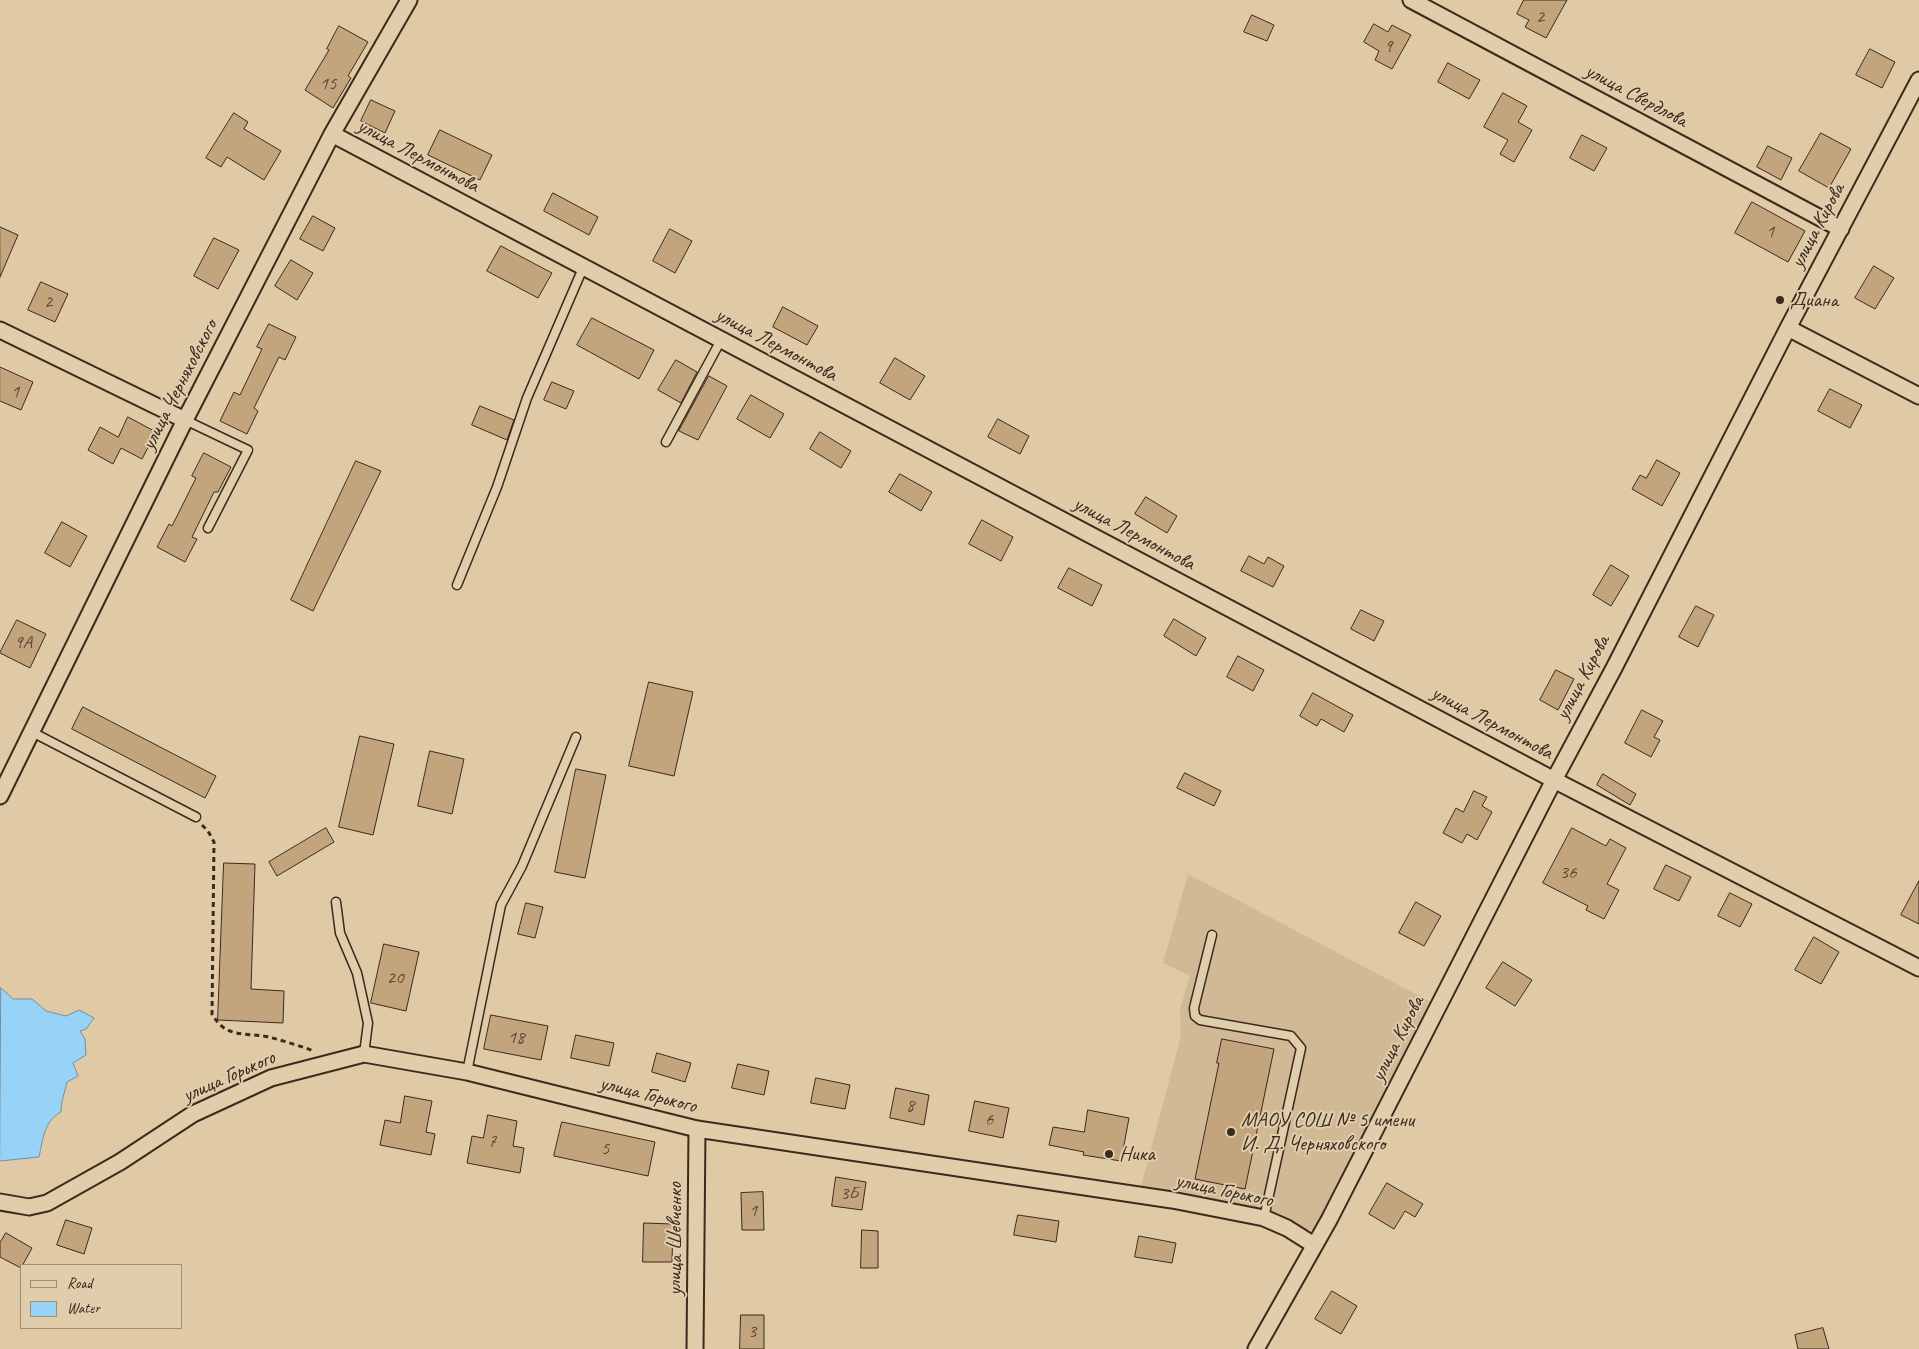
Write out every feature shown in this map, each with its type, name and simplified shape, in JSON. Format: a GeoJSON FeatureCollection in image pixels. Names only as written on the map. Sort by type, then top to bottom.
{"type":"FeatureCollection","features":[{"type":"Feature","properties":{"kind":"street","name":"улица Черняховского"},"geometry":{"type":"LineString","coordinates":[[0,796],[185,420],[332,134],[410,0]]}},
{"type":"Feature","properties":{"kind":"street","name":"улица Свердлова"},"geometry":{"type":"LineString","coordinates":[[1412,0],[1841,229]]}},
{"type":"Feature","properties":{"kind":"street","name":"улица Кирова"},"geometry":{"type":"LineString","coordinates":[[1256,1349],[1329,1220],[1554,780],[1919,80]]}},
{"type":"Feature","properties":{"kind":"street","name":"улица Лермонтова"},"geometry":{"type":"LineString","coordinates":[[332,134],[1554,780],[1919,968]]}},
{"type":"Feature","properties":{"kind":"street"},"geometry":{"type":"LineString","coordinates":[[1788,328],[1919,396]]}},
{"type":"Feature","properties":{"kind":"street"},"geometry":{"type":"LineString","coordinates":[[0,330],[185,420]]}},
{"type":"Feature","properties":{"kind":"street","name":"улица Горького"},"geometry":{"type":"LineString","coordinates":[[0,1202],[29,1208],[47,1203],[120,1162],[193,1114],[271,1078],[364,1054],[467,1072],[697,1129],[1172,1200],[1264,1218],[1287,1228],[1314,1245]]}},
{"type":"Feature","properties":{"kind":"street","name":"улица Шевченко"},"geometry":{"type":"LineString","coordinates":[[695,1349],[697,1129]]}},
{"type":"Feature","properties":{"kind":"lane"},"geometry":{"type":"LineString","coordinates":[[457,585],[497,487],[526,398],[583,268]]}},
{"type":"Feature","properties":{"kind":"lane"},"geometry":{"type":"LineString","coordinates":[[666,442],[721,340]]}},
{"type":"Feature","properties":{"kind":"lane"},"geometry":{"type":"LineString","coordinates":[[185,420],[248,450],[208,528]]}},
{"type":"Feature","properties":{"kind":"lane"},"geometry":{"type":"LineString","coordinates":[[32,732],[196,817]]}},
{"type":"Feature","properties":{"kind":"lane"},"geometry":{"type":"LineString","coordinates":[[467,1072],[501,905],[522,866],[576,737]]}},
{"type":"Feature","properties":{"kind":"lane"},"geometry":{"type":"LineString","coordinates":[[336,902],[340,933],[357,973],[368,1023],[364,1054]]}},
{"type":"Feature","properties":{"kind":"lane"},"geometry":{"type":"LineString","coordinates":[[1212,935],[1194,1008],[1195,1016],[1200,1020],[1291,1036],[1301,1048],[1264,1218]]}},
{"type":"Feature","properties":{"kind":"path"},"geometry":{"type":"LineString","coordinates":[[196,817],[208,831],[214,842],[212,1014],[218,1026],[244,1035],[267,1037],[309,1049],[338,1060]]}},
{"type":"Feature","properties":{"kind":"shaded area"},"geometry":{"type":"Polygon","coordinates":[[[1188,874],[1431,1002],[1352,1165],[1319,1223],[1313,1230],[1302,1229],[1141,1186],[1181,1036],[1180,1009],[1190,976],[1163,963],[1188,874]]]}},
{"type":"Feature","properties":{"kind":"water"},"geometry":{"type":"Polygon","coordinates":[[[1,988],[13,999],[32,999],[46,1011],[66,1016],[79,1010],[94,1018],[86,1029],[80,1031],[85,1039],[86,1055],[73,1063],[78,1076],[67,1082],[61,1112],[48,1125],[43,1137],[39,1157],[0,1161],[1,988]]]}},
{"type":"Feature","properties":{"kind":"building"},"geometry":{"type":"Polygon","coordinates":[[[1524,0],[1567,0],[1546,38],[1525,27],[1529,20],[1517,14],[1524,0]]]}},
{"type":"Feature","properties":{"kind":"building"},"geometry":{"type":"Polygon","coordinates":[[[1252,15],[1274,25],[1267,41],[1244,32],[1252,15]]]}},
{"type":"Feature","properties":{"kind":"building"},"geometry":{"type":"Polygon","coordinates":[[[1374,24],[1388,32],[1392,25],[1411,35],[1392,69],[1375,60],[1379,51],[1364,42],[1374,24]]]}},
{"type":"Feature","properties":{"kind":"building"},"geometry":{"type":"Polygon","coordinates":[[[339,26],[368,42],[348,76],[351,78],[333,108],[305,90],[329,50],[327,49],[339,26]]]}},
{"type":"Feature","properties":{"kind":"building"},"geometry":{"type":"Polygon","coordinates":[[[1870,49],[1895,62],[1882,88],[1856,75],[1870,49]]]}},
{"type":"Feature","properties":{"kind":"building"},"geometry":{"type":"Polygon","coordinates":[[[1448,63],[1480,80],[1469,99],[1438,82],[1448,63]]]}},
{"type":"Feature","properties":{"kind":"building"},"geometry":{"type":"Polygon","coordinates":[[[1503,93],[1527,106],[1518,122],[1532,130],[1514,162],[1500,154],[1508,140],[1484,127],[1503,93]]]}},
{"type":"Feature","properties":{"kind":"building"},"geometry":{"type":"Polygon","coordinates":[[[371,100],[395,111],[385,133],[361,121],[371,100]]]}},
{"type":"Feature","properties":{"kind":"building"},"geometry":{"type":"Polygon","coordinates":[[[234,113],[248,122],[244,129],[281,151],[264,180],[227,157],[221,167],[206,158],[234,113]]]}},
{"type":"Feature","properties":{"kind":"building"},"geometry":{"type":"Polygon","coordinates":[[[440,130],[492,155],[480,180],[428,155],[440,130]]]}},
{"type":"Feature","properties":{"kind":"building"},"geometry":{"type":"Polygon","coordinates":[[[1821,133],[1851,149],[1829,188],[1799,171],[1821,133]]]}},
{"type":"Feature","properties":{"kind":"building"},"geometry":{"type":"Polygon","coordinates":[[[1582,135],[1607,148],[1594,171],[1570,158],[1582,135]]]}},
{"type":"Feature","properties":{"kind":"building"},"geometry":{"type":"Polygon","coordinates":[[[1768,146],[1792,158],[1781,180],[1757,167],[1768,146]]]}},
{"type":"Feature","properties":{"kind":"building"},"geometry":{"type":"Polygon","coordinates":[[[553,193],[598,217],[589,235],[544,211],[553,193]]]}},
{"type":"Feature","properties":{"kind":"building"},"geometry":{"type":"Polygon","coordinates":[[[1752,202],[1805,231],[1788,262],[1735,233],[1752,202]]]}},
{"type":"Feature","properties":{"kind":"building"},"geometry":{"type":"Polygon","coordinates":[[[313,216],[335,228],[323,251],[300,239],[313,216]]]}},
{"type":"Feature","properties":{"kind":"building"},"geometry":{"type":"Polygon","coordinates":[[[0,227],[18,235],[0,277],[0,227]]]}},
{"type":"Feature","properties":{"kind":"building"},"geometry":{"type":"Polygon","coordinates":[[[670,229],[692,241],[675,273],[653,261],[670,229]]]}},
{"type":"Feature","properties":{"kind":"building"},"geometry":{"type":"Polygon","coordinates":[[[214,238],[239,250],[218,289],[194,276],[214,238]]]}},
{"type":"Feature","properties":{"kind":"building"},"geometry":{"type":"Polygon","coordinates":[[[501,246],[552,273],[538,298],[487,271],[501,246]]]}},
{"type":"Feature","properties":{"kind":"building"},"geometry":{"type":"Polygon","coordinates":[[[291,260],[313,273],[297,300],[275,286],[291,260]]]}},
{"type":"Feature","properties":{"kind":"building"},"geometry":{"type":"Polygon","coordinates":[[[1874,266],[1894,278],[1875,309],[1855,298],[1874,266]]]}},
{"type":"Feature","properties":{"kind":"building"},"geometry":{"type":"Polygon","coordinates":[[[41,282],[68,294],[55,322],[28,310],[41,282]]]}},
{"type":"Feature","properties":{"kind":"building"},"geometry":{"type":"Polygon","coordinates":[[[783,307],[818,326],[807,345],[773,327],[783,307]]]}},
{"type":"Feature","properties":{"kind":"building"},"geometry":{"type":"Polygon","coordinates":[[[592,318],[654,350],[639,379],[577,345],[592,318]]]}},
{"type":"Feature","properties":{"kind":"building"},"geometry":{"type":"Polygon","coordinates":[[[269,324],[296,337],[285,360],[279,357],[254,408],[258,411],[247,434],[220,421],[234,392],[240,395],[262,349],[257,347],[269,324]]]}},
{"type":"Feature","properties":{"kind":"building"},"geometry":{"type":"Polygon","coordinates":[[[895,358],[925,376],[910,400],[880,383],[895,358]]]}},
{"type":"Feature","properties":{"kind":"building"},"geometry":{"type":"Polygon","coordinates":[[[676,360],[697,372],[681,403],[658,390],[676,360]]]}},
{"type":"Feature","properties":{"kind":"building"},"geometry":{"type":"Polygon","coordinates":[[[0,367],[33,382],[21,410],[0,401],[0,367]]]}},
{"type":"Feature","properties":{"kind":"building"},"geometry":{"type":"Polygon","coordinates":[[[709,376],[727,386],[698,440],[679,431],[709,376]]]}},
{"type":"Feature","properties":{"kind":"building"},"geometry":{"type":"Polygon","coordinates":[[[552,382],[574,391],[566,409],[544,400],[552,382]]]}},
{"type":"Feature","properties":{"kind":"building"},"geometry":{"type":"Polygon","coordinates":[[[1830,389],[1862,405],[1850,428],[1818,411],[1830,389]]]}},
{"type":"Feature","properties":{"kind":"building"},"geometry":{"type":"Polygon","coordinates":[[[751,395],[784,414],[770,438],[737,419],[751,395]]]}},
{"type":"Feature","properties":{"kind":"building"},"geometry":{"type":"Polygon","coordinates":[[[480,406],[514,420],[507,440],[472,425],[480,406]]]}},
{"type":"Feature","properties":{"kind":"building"},"geometry":{"type":"Polygon","coordinates":[[[128,417],[156,432],[142,459],[121,448],[113,464],[88,450],[100,427],[118,437],[128,417]]]}},
{"type":"Feature","properties":{"kind":"building"},"geometry":{"type":"Polygon","coordinates":[[[998,419],[1029,436],[1020,454],[988,437],[998,419]]]}},
{"type":"Feature","properties":{"kind":"building"},"geometry":{"type":"Polygon","coordinates":[[[820,432],[851,451],[841,468],[810,449],[820,432]]]}},
{"type":"Feature","properties":{"kind":"building"},"geometry":{"type":"Polygon","coordinates":[[[204,453],[231,467],[218,492],[214,492],[192,537],[197,539],[185,562],[157,547],[169,524],[172,526],[196,478],[192,476],[204,453]]]}},
{"type":"Feature","properties":{"kind":"building"},"geometry":{"type":"Polygon","coordinates":[[[1657,460],[1680,473],[1662,506],[1632,489],[1640,475],[1646,478],[1657,460]]]}},
{"type":"Feature","properties":{"kind":"building"},"geometry":{"type":"Polygon","coordinates":[[[356,461],[381,471],[313,611],[291,600],[356,461]]]}},
{"type":"Feature","properties":{"kind":"building"},"geometry":{"type":"Polygon","coordinates":[[[900,474],[932,492],[921,511],[889,492],[900,474]]]}},
{"type":"Feature","properties":{"kind":"building"},"geometry":{"type":"Polygon","coordinates":[[[1146,497],[1177,516],[1167,533],[1135,514],[1146,497]]]}},
{"type":"Feature","properties":{"kind":"building"},"geometry":{"type":"Polygon","coordinates":[[[982,520],[1013,537],[1001,561],[969,544],[982,520]]]}},
{"type":"Feature","properties":{"kind":"building"},"geometry":{"type":"Polygon","coordinates":[[[62,522],[87,536],[70,567],[45,553],[62,522]]]}},
{"type":"Feature","properties":{"kind":"building"},"geometry":{"type":"Polygon","coordinates":[[[1249,556],[1264,564],[1268,557],[1284,566],[1273,587],[1241,571],[1249,556]]]}},
{"type":"Feature","properties":{"kind":"building"},"geometry":{"type":"Polygon","coordinates":[[[1611,565],[1629,576],[1611,606],[1593,595],[1611,565]]]}},
{"type":"Feature","properties":{"kind":"building"},"geometry":{"type":"Polygon","coordinates":[[[1069,568],[1102,585],[1092,606],[1058,588],[1069,568]]]}},
{"type":"Feature","properties":{"kind":"building"},"geometry":{"type":"Polygon","coordinates":[[[1696,606],[1714,615],[1698,647],[1679,637],[1696,606]]]}},
{"type":"Feature","properties":{"kind":"building"},"geometry":{"type":"Polygon","coordinates":[[[1361,610],[1384,621],[1374,641],[1351,629],[1361,610]]]}},
{"type":"Feature","properties":{"kind":"building"},"geometry":{"type":"Polygon","coordinates":[[[1174,619],[1206,638],[1196,656],[1164,636],[1174,619]]]}},
{"type":"Feature","properties":{"kind":"building"},"geometry":{"type":"Polygon","coordinates":[[[17,620],[46,634],[30,668],[0,653],[17,620]]]}},
{"type":"Feature","properties":{"kind":"building"},"geometry":{"type":"Polygon","coordinates":[[[1238,656],[1264,670],[1253,691],[1227,677],[1238,656]]]}},
{"type":"Feature","properties":{"kind":"building"},"geometry":{"type":"Polygon","coordinates":[[[1556,670],[1574,679],[1558,710],[1540,700],[1556,670]]]}},
{"type":"Feature","properties":{"kind":"building"},"geometry":{"type":"Polygon","coordinates":[[[649,682],[693,692],[674,776],[629,766],[649,682]]]}},
{"type":"Feature","properties":{"kind":"building"},"geometry":{"type":"Polygon","coordinates":[[[1313,693],[1353,715],[1344,732],[1321,719],[1317,726],[1300,716],[1313,693]]]}},
{"type":"Feature","properties":{"kind":"building"},"geometry":{"type":"Polygon","coordinates":[[[83,707],[216,776],[205,798],[72,729],[83,707]]]}},
{"type":"Feature","properties":{"kind":"building"},"geometry":{"type":"Polygon","coordinates":[[[1642,710],[1663,721],[1654,737],[1660,740],[1651,757],[1625,743],[1642,710]]]}},
{"type":"Feature","properties":{"kind":"building"},"geometry":{"type":"Polygon","coordinates":[[[360,736],[394,744],[373,835],[339,827],[360,736]]]}},
{"type":"Feature","properties":{"kind":"building"},"geometry":{"type":"Polygon","coordinates":[[[430,751],[464,759],[452,814],[418,806],[430,751]]]}},
{"type":"Feature","properties":{"kind":"building"},"geometry":{"type":"Polygon","coordinates":[[[576,769],[606,775],[585,878],[555,872],[576,769]]]}},
{"type":"Feature","properties":{"kind":"building"},"geometry":{"type":"Polygon","coordinates":[[[1185,773],[1221,791],[1214,806],[1177,788],[1185,773]]]}},
{"type":"Feature","properties":{"kind":"building"},"geometry":{"type":"Polygon","coordinates":[[[1603,774],[1636,794],[1630,805],[1597,785],[1603,774]]]}},
{"type":"Feature","properties":{"kind":"building"},"geometry":{"type":"Polygon","coordinates":[[[1474,791],[1487,797],[1482,806],[1492,812],[1477,840],[1467,834],[1462,843],[1443,833],[1456,808],[1463,812],[1474,791]]]}},
{"type":"Feature","properties":{"kind":"building"},"geometry":{"type":"Polygon","coordinates":[[[326,828],[334,842],[277,876],[269,862],[326,828]]]}},
{"type":"Feature","properties":{"kind":"building"},"geometry":{"type":"Polygon","coordinates":[[[1572,828],[1606,846],[1610,839],[1626,848],[1607,884],[1619,890],[1604,919],[1586,910],[1588,906],[1543,883],[1572,828]]]}},
{"type":"Feature","properties":{"kind":"building"},"geometry":{"type":"Polygon","coordinates":[[[224,863],[255,864],[251,989],[284,991],[283,1023],[218,1020],[224,863]]]}},
{"type":"Feature","properties":{"kind":"building"},"geometry":{"type":"Polygon","coordinates":[[[1666,865],[1691,877],[1679,901],[1654,889],[1666,865]]]}},
{"type":"Feature","properties":{"kind":"building"},"geometry":{"type":"Polygon","coordinates":[[[1919,881],[1919,924],[1901,915],[1919,881]]]}},
{"type":"Feature","properties":{"kind":"building"},"geometry":{"type":"Polygon","coordinates":[[[1730,893],[1752,904],[1740,927],[1718,916],[1730,893]]]}},
{"type":"Feature","properties":{"kind":"building"},"geometry":{"type":"Polygon","coordinates":[[[1416,902],[1441,916],[1424,946],[1399,933],[1416,902]]]}},
{"type":"Feature","properties":{"kind":"building"},"geometry":{"type":"Polygon","coordinates":[[[526,903],[543,907],[535,938],[518,934],[526,903]]]}},
{"type":"Feature","properties":{"kind":"building"},"geometry":{"type":"Polygon","coordinates":[[[1814,937],[1839,952],[1821,984],[1795,970],[1814,937]]]}},
{"type":"Feature","properties":{"kind":"building"},"geometry":{"type":"Polygon","coordinates":[[[384,944],[419,952],[406,1011],[371,1003],[384,944]]]}},
{"type":"Feature","properties":{"kind":"building"},"geometry":{"type":"Polygon","coordinates":[[[1503,962],[1532,980],[1515,1006],[1486,988],[1503,962]]]}},
{"type":"Feature","properties":{"kind":"building"},"geometry":{"type":"Polygon","coordinates":[[[491,1015],[548,1026],[541,1060],[484,1049],[491,1015]]]}},
{"type":"Feature","properties":{"kind":"building"},"geometry":{"type":"Polygon","coordinates":[[[576,1035],[614,1043],[609,1066],[571,1058],[576,1035]]]}},
{"type":"Feature","properties":{"kind":"building","name":"МАОУ СОШ № 5 имени И. Д. Черняховского"},"geometry":{"type":"Polygon","coordinates":[[[1222,1039],[1274,1049],[1245,1189],[1195,1179],[1219,1063],[1217,1063],[1222,1039]]]}},
{"type":"Feature","properties":{"kind":"building"},"geometry":{"type":"Polygon","coordinates":[[[657,1053],[691,1063],[685,1082],[652,1072],[657,1053]]]}},
{"type":"Feature","properties":{"kind":"building"},"geometry":{"type":"Polygon","coordinates":[[[738,1064],[769,1071],[764,1095],[732,1088],[738,1064]]]}},
{"type":"Feature","properties":{"kind":"building"},"geometry":{"type":"Polygon","coordinates":[[[816,1078],[850,1085],[845,1109],[811,1103],[816,1078]]]}},
{"type":"Feature","properties":{"kind":"building"},"geometry":{"type":"Polygon","coordinates":[[[896,1088],[929,1095],[924,1125],[890,1118],[896,1088]]]}},
{"type":"Feature","properties":{"kind":"building"},"geometry":{"type":"Polygon","coordinates":[[[405,1096],[432,1101],[426,1132],[435,1134],[431,1155],[380,1145],[385,1120],[400,1123],[405,1096]]]}},
{"type":"Feature","properties":{"kind":"building"},"geometry":{"type":"Polygon","coordinates":[[[975,1101],[1009,1108],[1003,1138],[969,1131],[975,1101]]]}},
{"type":"Feature","properties":{"kind":"building"},"geometry":{"type":"Polygon","coordinates":[[[1088,1110],[1129,1118],[1121,1161],[1083,1155],[1084,1152],[1049,1145],[1053,1127],[1084,1132],[1088,1110]]]}},
{"type":"Feature","properties":{"kind":"building"},"geometry":{"type":"Polygon","coordinates":[[[488,1115],[517,1121],[513,1146],[524,1148],[520,1173],[467,1163],[472,1136],[483,1138],[488,1115]]]}},
{"type":"Feature","properties":{"kind":"building"},"geometry":{"type":"Polygon","coordinates":[[[562,1122],[655,1142],[648,1176],[554,1156],[562,1122]]]}},
{"type":"Feature","properties":{"kind":"building"},"geometry":{"type":"Polygon","coordinates":[[[836,1177],[866,1182],[862,1210],[832,1206],[836,1177]]]}},
{"type":"Feature","properties":{"kind":"building"},"geometry":{"type":"Polygon","coordinates":[[[1387,1183],[1423,1204],[1415,1217],[1405,1211],[1394,1229],[1369,1214],[1387,1183]]]}},
{"type":"Feature","properties":{"kind":"building"},"geometry":{"type":"Polygon","coordinates":[[[763,1192],[764,1230],[742,1230],[741,1193],[763,1192]]]}},
{"type":"Feature","properties":{"kind":"building"},"geometry":{"type":"Polygon","coordinates":[[[1018,1215],[1059,1221],[1056,1242],[1014,1235],[1018,1215]]]}},
{"type":"Feature","properties":{"kind":"building"},"geometry":{"type":"Polygon","coordinates":[[[66,1220],[92,1228],[84,1254],[57,1245],[66,1220]]]}},
{"type":"Feature","properties":{"kind":"building"},"geometry":{"type":"Polygon","coordinates":[[[644,1223],[673,1224],[672,1262],[643,1262],[644,1223]]]}},
{"type":"Feature","properties":{"kind":"building"},"geometry":{"type":"Polygon","coordinates":[[[862,1230],[878,1231],[878,1268],[861,1268],[862,1230]]]}},
{"type":"Feature","properties":{"kind":"building"},"geometry":{"type":"Polygon","coordinates":[[[6,1233],[32,1248],[23,1264],[20,1264],[20,1267],[0,1257],[0,1243],[6,1233]]]}},
{"type":"Feature","properties":{"kind":"building"},"geometry":{"type":"Polygon","coordinates":[[[1139,1236],[1176,1243],[1172,1263],[1135,1257],[1139,1236]]]}},
{"type":"Feature","properties":{"kind":"building"},"geometry":{"type":"Polygon","coordinates":[[[1332,1291],[1357,1306],[1341,1334],[1315,1319],[1332,1291]]]}},
{"type":"Feature","properties":{"kind":"building"},"geometry":{"type":"Polygon","coordinates":[[[741,1315],[764,1315],[764,1349],[740,1349],[741,1315]]]}},
{"type":"Feature","properties":{"kind":"building"},"geometry":{"type":"Polygon","coordinates":[[[1823,1328],[1829,1349],[1798,1349],[1795,1335],[1823,1328]]]}},
{"type":"Feature","properties":{"kind":"place","name":"Диана"},"geometry":{"type":"Point","coordinates":[1780,300]}},
{"type":"Feature","properties":{"kind":"place","name":"МАОУ СОШ № 5 имени И. Д. Черняховского"},"geometry":{"type":"Point","coordinates":[1231,1132]}},
{"type":"Feature","properties":{"kind":"place","name":"Ника"},"geometry":{"type":"Point","coordinates":[1109,1154]}}]}
